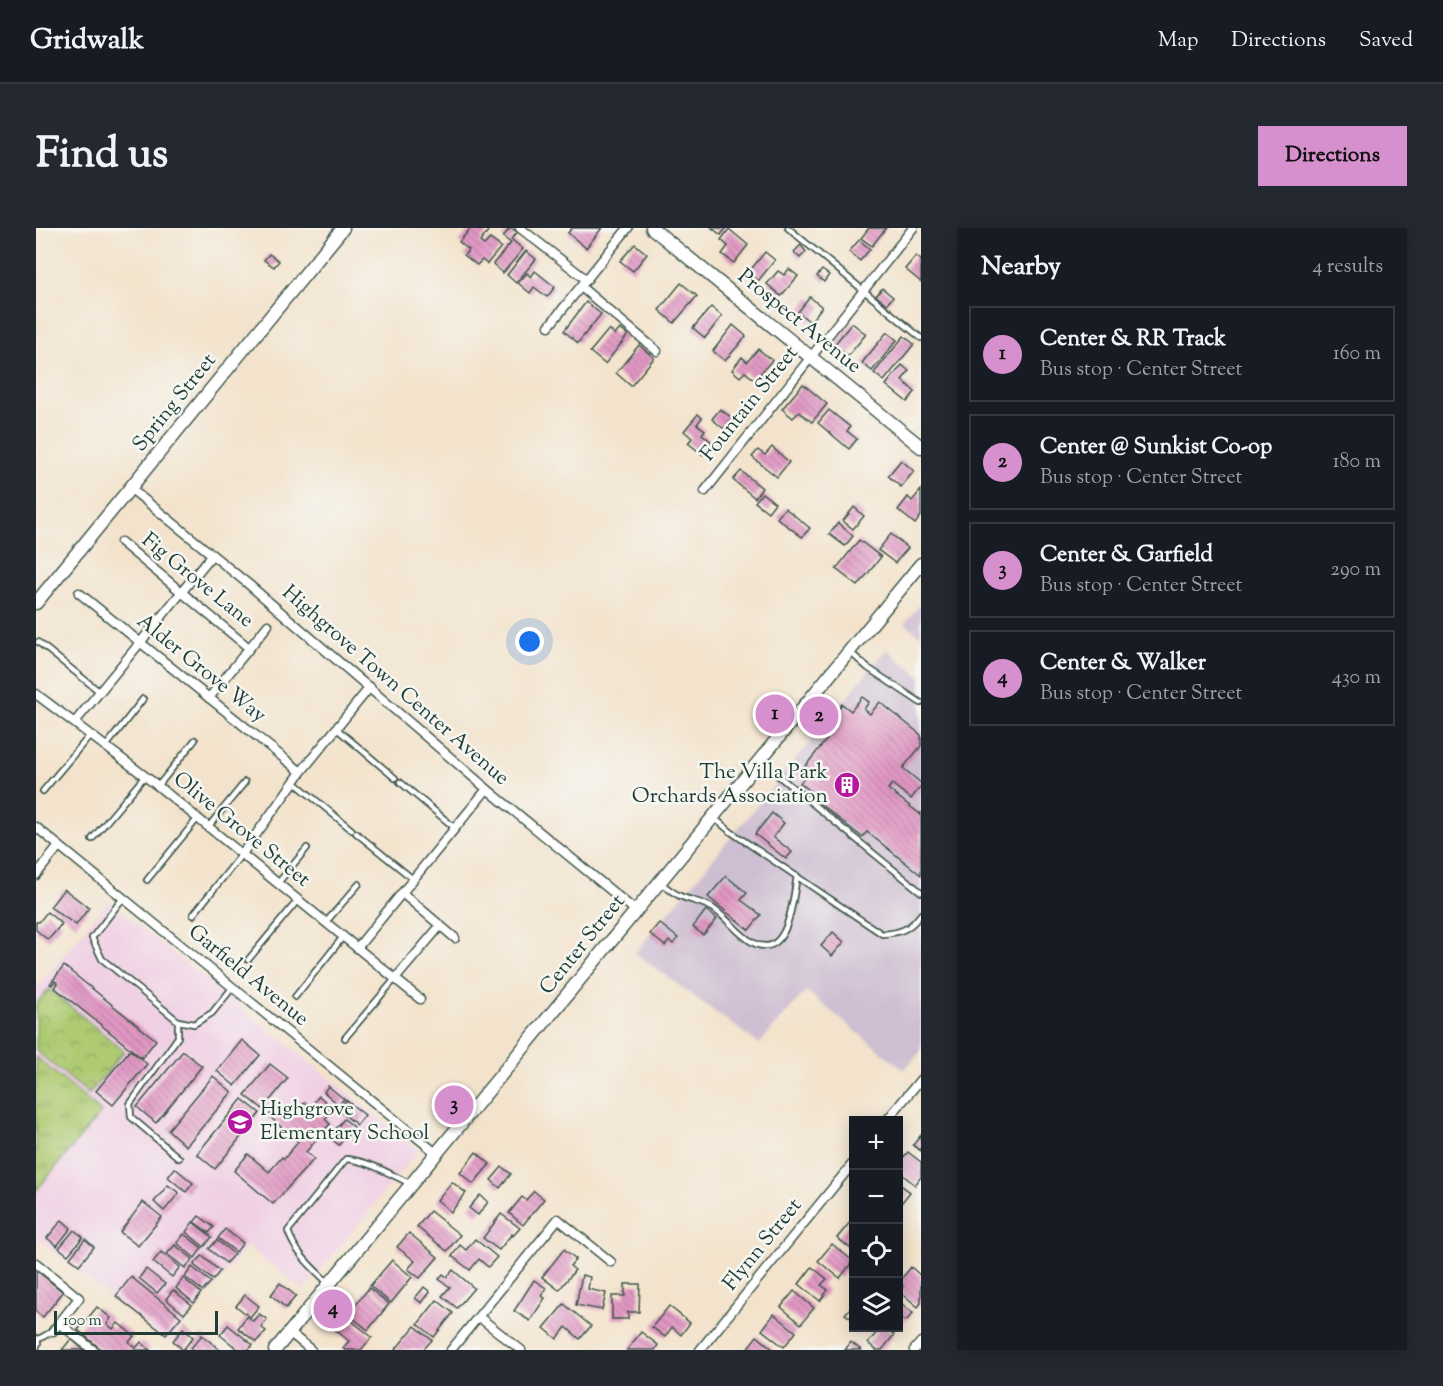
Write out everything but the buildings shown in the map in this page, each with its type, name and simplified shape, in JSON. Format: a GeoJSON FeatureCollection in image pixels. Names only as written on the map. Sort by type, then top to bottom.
{"type":"FeatureCollection","features":[{"type":"Feature","properties":{"kind":"main road","name":"Spring Street"},"geometry":{"type":"LineString","coordinates":[[36,603],[344,228]]}},
{"type":"Feature","properties":{"kind":"main road","name":"Prospect Avenue"},"geometry":{"type":"LineString","coordinates":[[652,228],[921,447]]}},
{"type":"Feature","properties":{"kind":"main road","name":"Center Street"},"geometry":{"type":"LineString","coordinates":[[275,1350],[759,760],[920,568]]}},
{"type":"Feature","properties":{"kind":"street"},"geometry":{"type":"LineString","coordinates":[[520,228],[584,283],[657,351]]}},
{"type":"Feature","properties":{"kind":"street"},"geometry":{"type":"LineString","coordinates":[[549,326],[628,228]]}},
{"type":"Feature","properties":{"kind":"street","name":"Fountain Street"},"geometry":{"type":"LineString","coordinates":[[705,491],[913,228]]}},
{"type":"Feature","properties":{"kind":"street","name":"Highgrove Town Center Avenue"},"geometry":{"type":"LineString","coordinates":[[130,488],[370,687],[487,789],[636,911]]}},
{"type":"Feature","properties":{"kind":"street","name":"Fig Grove Lane"},"geometry":{"type":"LineString","coordinates":[[121,542],[249,648]]}},
{"type":"Feature","properties":{"kind":"street"},"geometry":{"type":"LineString","coordinates":[[75,722],[212,555]]}},
{"type":"Feature","properties":{"kind":"street","name":"Alder Grove Way"},"geometry":{"type":"LineString","coordinates":[[79,593],[301,772]]}},
{"type":"Feature","properties":{"kind":"street"},"geometry":{"type":"LineString","coordinates":[[209,698],[268,625]]}},
{"type":"Feature","properties":{"kind":"street"},"geometry":{"type":"LineString","coordinates":[[242,854],[301,772],[370,687]]}},
{"type":"Feature","properties":{"kind":"street","name":"Olive Grove Street"},"geometry":{"type":"LineString","coordinates":[[37,696],[107,745],[420,999]]}},
{"type":"Feature","properties":{"kind":"street"},"geometry":{"type":"LineString","coordinates":[[357,948],[487,789]]}},
{"type":"Feature","properties":{"kind":"street","name":"Garfield Avenue"},"geometry":{"type":"LineString","coordinates":[[36,827],[436,1153]]}},
{"type":"Feature","properties":{"kind":"street"},"geometry":{"type":"LineString","coordinates":[[36,875],[59,846]]}},
{"type":"Feature","properties":{"kind":"street"},"geometry":{"type":"LineString","coordinates":[[402,893],[454,938]]}},
{"type":"Feature","properties":{"kind":"street"},"geometry":{"type":"LineString","coordinates":[[395,979],[440,926]]}},
{"type":"Feature","properties":{"kind":"street"},"geometry":{"type":"LineString","coordinates":[[890,1116],[921,1079]]}},
{"type":"Feature","properties":{"kind":"street","name":"Flynn Street"},"geometry":{"type":"LineString","coordinates":[[700,1350],[849,1168]]}},
{"type":"Feature","properties":{"kind":"street"},"geometry":{"type":"LineString","coordinates":[[451,1350],[558,1219],[611,1262]]}},
{"type":"Feature","properties":{"kind":"street"},"geometry":{"type":"LineString","coordinates":[[36,1263],[79,1298],[53,1331]]}},
{"type":"Feature","properties":{"kind":"street"},"geometry":{"type":"LineString","coordinates":[[479,1317],[521,1350]]}},
{"type":"Feature","properties":{"kind":"street"},"geometry":{"type":"LineString","coordinates":[[59,1323],[93,1350]]}},
{"type":"Feature","properties":{"kind":"street"},"geometry":{"type":"LineString","coordinates":[[289,1332],[311,1350]]}},
{"type":"Feature","properties":{"kind":"street"},"geometry":{"type":"LineString","coordinates":[[914,1350],[921,1342]]}},
{"type":"Feature","properties":{"kind":"lane"},"geometry":{"type":"LineString","coordinates":[[788,228],[921,338]]}},
{"type":"Feature","properties":{"kind":"lane"},"geometry":{"type":"LineString","coordinates":[[38,642],[100,692]]}},
{"type":"Feature","properties":{"kind":"lane"},"geometry":{"type":"LineString","coordinates":[[849,651],[868,668],[921,703]]}},
{"type":"Feature","properties":{"kind":"lane"},"geometry":{"type":"LineString","coordinates":[[107,745],[143,699]]}},
{"type":"Feature","properties":{"kind":"lane"},"geometry":{"type":"LineString","coordinates":[[337,729],[455,828]]}},
{"type":"Feature","properties":{"kind":"lane"},"geometry":{"type":"LineString","coordinates":[[43,791],[91,734]]}},
{"type":"Feature","properties":{"kind":"lane"},"geometry":{"type":"LineString","coordinates":[[158,786],[195,740]]}},
{"type":"Feature","properties":{"kind":"lane"},"geometry":{"type":"LineString","coordinates":[[759,760],[921,892]]}},
{"type":"Feature","properties":{"kind":"lane"},"geometry":{"type":"LineString","coordinates":[[92,839],[145,776]]}},
{"type":"Feature","properties":{"kind":"lane"},"geometry":{"type":"LineString","coordinates":[[208,826],[245,782]]}},
{"type":"Feature","properties":{"kind":"lane"},"geometry":{"type":"LineString","coordinates":[[294,782],[413,879]]}},
{"type":"Feature","properties":{"kind":"lane"},"geometry":{"type":"LineString","coordinates":[[713,817],[737,836],[882,934],[904,931],[913,925],[921,914]]}},
{"type":"Feature","properties":{"kind":"lane"},"geometry":{"type":"LineString","coordinates":[[147,880],[198,818]]}},
{"type":"Feature","properties":{"kind":"lane"},"geometry":{"type":"LineString","coordinates":[[278,883],[306,848]]}},
{"type":"Feature","properties":{"kind":"lane"},"geometry":{"type":"LineString","coordinates":[[194,915],[242,854]]}},
{"type":"Feature","properties":{"kind":"lane"},"geometry":{"type":"LineString","coordinates":[[659,882],[679,896],[708,905],[750,941],[761,946],[769,945],[783,936],[789,921],[797,876]]}},
{"type":"Feature","properties":{"kind":"lane"},"geometry":{"type":"LineString","coordinates":[[326,922],[359,884]]}},
{"type":"Feature","properties":{"kind":"lane"},"geometry":{"type":"LineString","coordinates":[[123,898],[92,938],[102,959],[178,1021],[194,1024],[212,1013],[234,987]]}},
{"type":"Feature","properties":{"kind":"lane"},"geometry":{"type":"LineString","coordinates":[[248,960],[298,900]]}},
{"type":"Feature","properties":{"kind":"lane"},"geometry":{"type":"LineString","coordinates":[[295,997],[343,937]]}},
{"type":"Feature","properties":{"kind":"lane"},"geometry":{"type":"LineString","coordinates":[[345,1038],[395,979]]}},
{"type":"Feature","properties":{"kind":"lane"},"geometry":{"type":"LineString","coordinates":[[178,1021],[178,1037],[130,1104],[131,1117],[179,1158]]}},
{"type":"Feature","properties":{"kind":"lane"},"geometry":{"type":"LineString","coordinates":[[329,1284],[305,1261],[291,1242],[288,1231],[346,1159],[359,1160],[372,1165],[411,1184]]}},
{"type":"Feature","properties":{"kind":"lane"},"geometry":{"type":"LineString","coordinates":[[37,1349],[36,1339],[53,1331]]}},
{"type":"Feature","properties":{"kind":"shaded area"},"geometry":{"type":"Polygon","coordinates":[[[921,603],[921,637],[905,623],[921,603]]]}},
{"type":"Feature","properties":{"kind":"shaded area"},"geometry":{"type":"Polygon","coordinates":[[[887,649],[921,677],[921,1051],[904,1070],[806,991],[759,1044],[635,953],[887,649]]]}},
{"type":"Feature","properties":{"kind":"shaded area"},"geometry":{"type":"Polygon","coordinates":[[[108,901],[419,1150],[304,1290],[247,1246],[168,1343],[36,1237],[36,989],[108,901]]]}},
{"type":"Feature","properties":{"kind":"green space"},"geometry":{"type":"Polygon","coordinates":[[[49,989],[124,1051],[89,1094],[36,1051],[36,1004],[49,989]]]}},
{"type":"Feature","properties":{"kind":"green space"},"geometry":{"type":"Polygon","coordinates":[[[36,1057],[101,1112],[36,1191],[36,1057]]]}},
{"type":"Feature","properties":{"kind":"place","name":"Center & RR Track"},"geometry":{"type":"Point","coordinates":[775,714]}},
{"type":"Feature","properties":{"kind":"place","name":"Center @ Sunkist Co-op"},"geometry":{"type":"Point","coordinates":[819,716]}},
{"type":"Feature","properties":{"kind":"place","name":"The Villa Park Orchards Association"},"geometry":{"type":"Point","coordinates":[847,785]}},
{"type":"Feature","properties":{"kind":"place","name":"Center & Garfield"},"geometry":{"type":"Point","coordinates":[454,1105]}},
{"type":"Feature","properties":{"kind":"place","name":"Highgrove Elementary School"},"geometry":{"type":"Point","coordinates":[240,1122]}},
{"type":"Feature","properties":{"kind":"place","name":"Center & Walker"},"geometry":{"type":"Point","coordinates":[333,1309]}}]}
